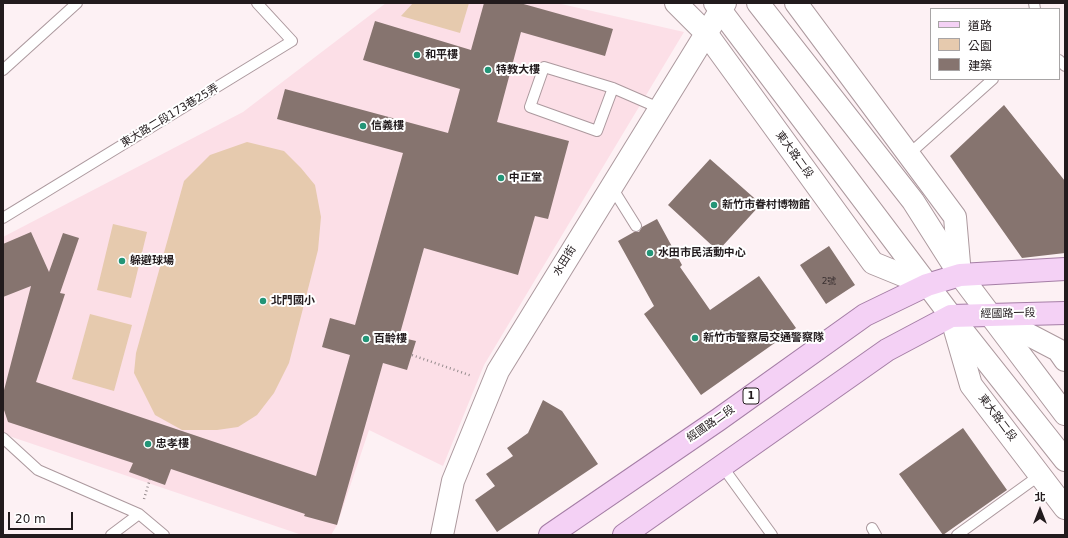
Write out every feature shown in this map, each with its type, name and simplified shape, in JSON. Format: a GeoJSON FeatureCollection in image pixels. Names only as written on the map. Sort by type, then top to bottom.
{"type":"FeatureCollection","features":[{"type":"Feature","properties":{"kind":"main road","name":"1"},"geometry":{"type":"LineString","coordinates":[[960,275],[1065,269]]}},
{"type":"Feature","properties":{"kind":"main road","name":"經國路二段"},"geometry":{"type":"LineString","coordinates":[[550,535],[718,420],[864,315],[927,285],[960,275]]}},
{"type":"Feature","properties":{"kind":"main road","name":"經國路一段"},"geometry":{"type":"LineString","coordinates":[[951,316],[1065,313]]}},
{"type":"Feature","properties":{"kind":"main road"},"geometry":{"type":"LineString","coordinates":[[624,535],[887,350],[951,316]]}},
{"type":"Feature","properties":{"kind":"street","name":"東大路二段"},"geometry":{"type":"LineString","coordinates":[[676,3],[706,33],[873,263],[927,285]]}},
{"type":"Feature","properties":{"kind":"street"},"geometry":{"type":"LineString","coordinates":[[758,3],[913,201],[960,275],[1065,414]]}},
{"type":"Feature","properties":{"kind":"street"},"geometry":{"type":"LineString","coordinates":[[796,3],[955,217],[960,275]]}},
{"type":"Feature","properties":{"kind":"street","name":"東大路二段"},"geometry":{"type":"LineString","coordinates":[[720,5],[927,285],[1065,460]]}},
{"type":"Feature","properties":{"kind":"street","name":"水田街"},"geometry":{"type":"LineString","coordinates":[[442,535],[453,481],[498,371],[706,33],[720,5]]}},
{"type":"Feature","properties":{"kind":"street"},"geometry":{"type":"LineString","coordinates":[[989,314],[1058,350],[1065,360]]}},
{"type":"Feature","properties":{"kind":"street","name":"東大路二段"},"geometry":{"type":"LineString","coordinates":[[951,316],[971,385],[1065,508]]}},
{"type":"Feature","properties":{"kind":"lane"},"geometry":{"type":"LineString","coordinates":[[3,70],[77,3]]}},
{"type":"Feature","properties":{"kind":"lane","name":"東大路二段173巷25弄"},"geometry":{"type":"LineString","coordinates":[[3,218],[292,41],[257,3]]}},
{"type":"Feature","properties":{"kind":"lane"},"geometry":{"type":"LineString","coordinates":[[613,88],[597,131],[530,107],[544,67],[613,88],[659,108]]}},
{"type":"Feature","properties":{"kind":"lane"},"geometry":{"type":"LineString","coordinates":[[908,155],[992,80]]}},
{"type":"Feature","properties":{"kind":"lane"},"geometry":{"type":"LineString","coordinates":[[611,186],[636,226]]}},
{"type":"Feature","properties":{"kind":"lane"},"geometry":{"type":"LineString","coordinates":[[3,438],[38,470],[139,514],[164,535]]}},
{"type":"Feature","properties":{"kind":"lane"},"geometry":{"type":"LineString","coordinates":[[722,466],[772,535]]}},
{"type":"Feature","properties":{"kind":"lane"},"geometry":{"type":"LineString","coordinates":[[957,535],[1040,475]]}},
{"type":"Feature","properties":{"kind":"lane"},"geometry":{"type":"LineString","coordinates":[[111,535],[139,514]]}},
{"type":"Feature","properties":{"kind":"path"},"geometry":{"type":"LineString","coordinates":[[412,355],[492,384]]}},
{"type":"Feature","properties":{"kind":"shaded area","name":"北門國小"},"geometry":{"type":"Polygon","coordinates":[[[386,3],[557,3],[684,32],[484,365],[443,466],[369,430],[337,525],[331,535],[302,535],[3,434],[3,237],[243,112],[386,3]]]}},
{"type":"Feature","properties":{"kind":"green space"},"geometry":{"type":"Polygon","coordinates":[[[413,3],[469,3],[460,33],[401,16],[413,3]]]}},
{"type":"Feature","properties":{"kind":"green space"},"geometry":{"type":"Polygon","coordinates":[[[247,142],[284,151],[315,185],[321,217],[318,250],[289,363],[274,393],[257,415],[238,427],[217,430],[182,430],[155,415],[134,373],[136,353],[184,181],[210,155],[247,142]]]}},
{"type":"Feature","properties":{"kind":"green space","name":"躲避球場"},"geometry":{"type":"Polygon","coordinates":[[[113,224],[147,232],[131,298],[97,290],[113,224]]]}},
{"type":"Feature","properties":{"kind":"green space"},"geometry":{"type":"Polygon","coordinates":[[[90,314],[132,325],[114,391],[72,379],[90,314]]]}},
{"type":"Feature","properties":{"kind":"building"},"geometry":{"type":"Polygon","coordinates":[[[484,3],[520,3],[613,29],[605,56],[521,32],[497,122],[569,141],[548,219],[535,216],[518,275],[424,248],[399,337],[416,341],[407,370],[383,363],[337,525],[304,516],[305,514],[171,469],[165,485],[129,472],[133,463],[8,422],[3,407],[3,394],[31,286],[3,297],[3,244],[31,232],[49,272],[63,233],[79,238],[60,293],[65,294],[36,382],[316,476],[350,355],[322,347],[330,318],[355,325],[403,153],[277,119],[285,89],[448,133],[460,89],[363,60],[375,21],[471,50],[484,3]]]}},
{"type":"Feature","properties":{"kind":"building"},"geometry":{"type":"Polygon","coordinates":[[[1004,105],[1065,181],[1065,253],[1022,258],[950,156],[1004,105]]]}},
{"type":"Feature","properties":{"kind":"building","name":"新竹市眷村博物館"},"geometry":{"type":"Polygon","coordinates":[[[710,159],[761,204],[718,251],[668,205],[710,159]]]}},
{"type":"Feature","properties":{"kind":"building"},"geometry":{"type":"Polygon","coordinates":[[[657,219],[682,265],[680,267],[710,310],[759,276],[796,328],[701,395],[644,314],[654,306],[618,241],[634,232],[639,232],[642,227],[657,219]]]}},
{"type":"Feature","properties":{"kind":"building"},"geometry":{"type":"Polygon","coordinates":[[[829,246],[855,285],[826,304],[800,265],[829,246]]]}},
{"type":"Feature","properties":{"kind":"building"},"geometry":{"type":"Polygon","coordinates":[[[543,400],[562,411],[598,464],[497,532],[475,500],[495,486],[486,474],[513,456],[507,448],[528,433],[543,400]]]}},
{"type":"Feature","properties":{"kind":"building"},"geometry":{"type":"Polygon","coordinates":[[[963,428],[1007,490],[943,535],[899,474],[963,428]]]}},
{"type":"Feature","properties":{"kind":"place","name":"和平樓"},"geometry":{"type":"Point","coordinates":[417,55]}},
{"type":"Feature","properties":{"kind":"place","name":"特教大樓"},"geometry":{"type":"Point","coordinates":[488,70]}},
{"type":"Feature","properties":{"kind":"place","name":"信義樓"},"geometry":{"type":"Point","coordinates":[363,126]}},
{"type":"Feature","properties":{"kind":"place","name":"中正堂"},"geometry":{"type":"Point","coordinates":[501,178]}},
{"type":"Feature","properties":{"kind":"place","name":"新竹市眷村博物館"},"geometry":{"type":"Point","coordinates":[714,205]}},
{"type":"Feature","properties":{"kind":"place","name":"水田市民活動中心"},"geometry":{"type":"Point","coordinates":[650,253]}},
{"type":"Feature","properties":{"kind":"place","name":"躲避球場"},"geometry":{"type":"Point","coordinates":[122,261]}},
{"type":"Feature","properties":{"kind":"place","name":"北門國小"},"geometry":{"type":"Point","coordinates":[263,301]}},
{"type":"Feature","properties":{"kind":"place","name":"新竹市警察局交通警察隊"},"geometry":{"type":"Point","coordinates":[695,338]}},
{"type":"Feature","properties":{"kind":"place","name":"百齡樓"},"geometry":{"type":"Point","coordinates":[366,339]}},
{"type":"Feature","properties":{"kind":"place","name":"忠孝樓"},"geometry":{"type":"Point","coordinates":[148,444]}}]}
